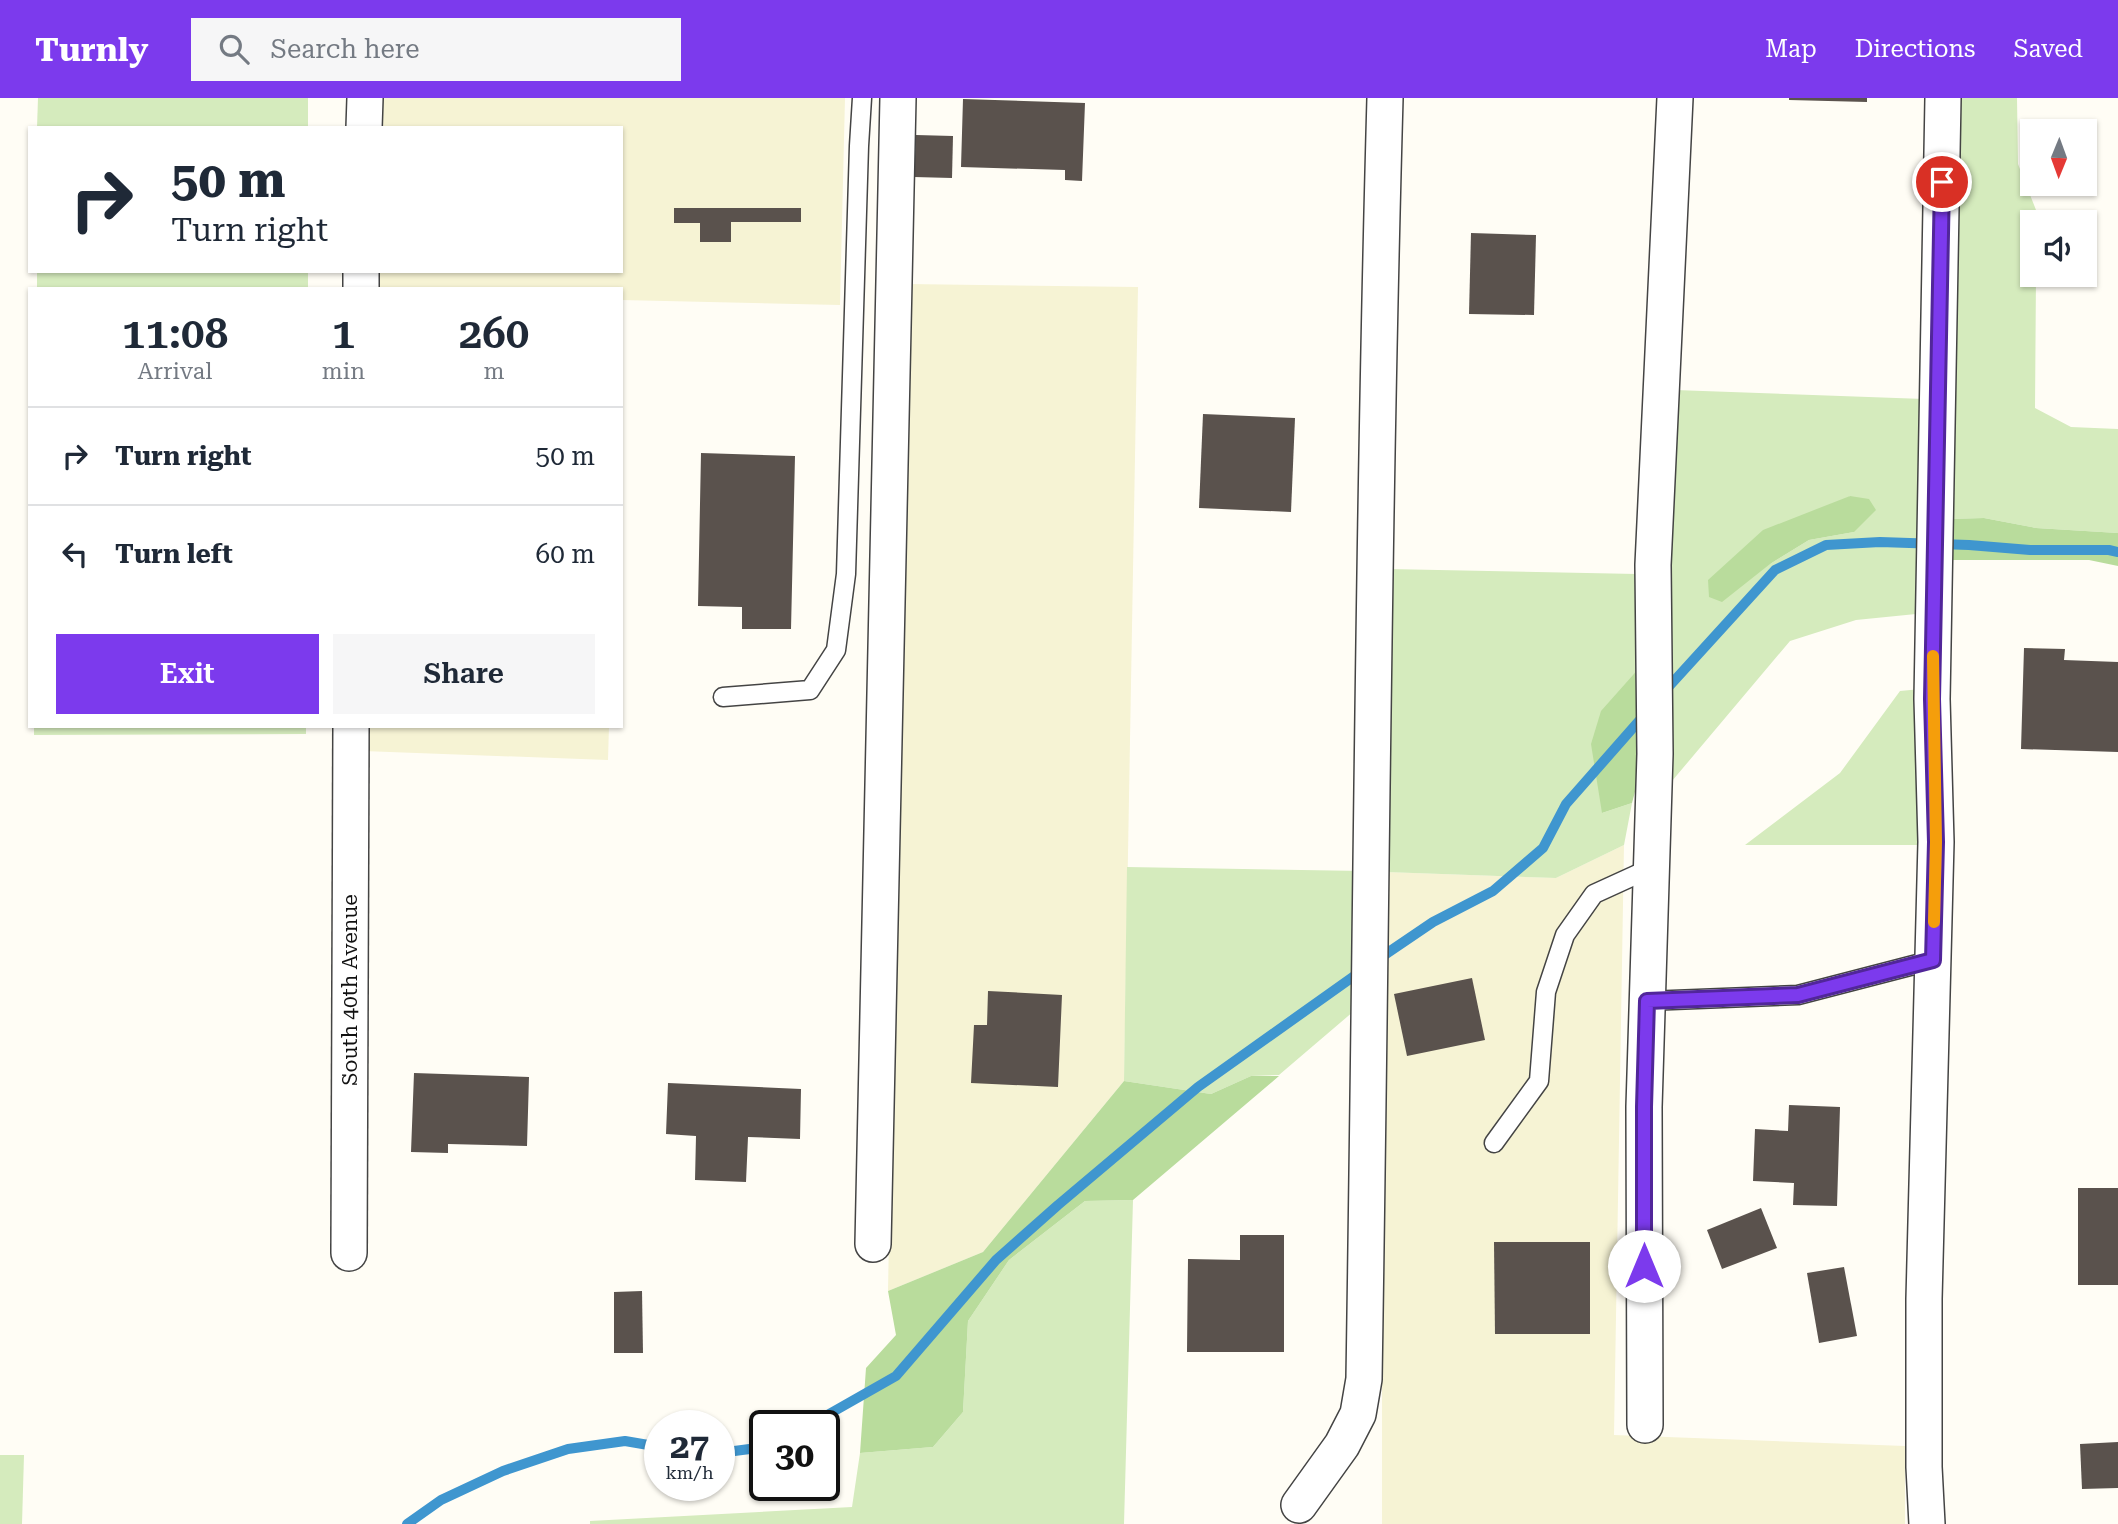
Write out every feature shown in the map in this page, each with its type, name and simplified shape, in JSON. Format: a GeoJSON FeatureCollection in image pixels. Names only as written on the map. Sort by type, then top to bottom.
{"type":"FeatureCollection","features":[{"type":"Feature","properties":{"kind":"street"},"geometry":{"type":"LineString","coordinates":[[364,126],[365,98]]}},
{"type":"Feature","properties":{"kind":"street"},"geometry":{"type":"LineString","coordinates":[[873,1244],[898,98]]}},
{"type":"Feature","properties":{"kind":"street"},"geometry":{"type":"LineString","coordinates":[[1299,1505],[1342,1445],[1357,1415],[1364,1379],[1373,624],[1384,98]]}},
{"type":"Feature","properties":{"kind":"street"},"geometry":{"type":"LineString","coordinates":[[1645,1425],[1644,1107],[1655,754],[1653,565],[1675,98]]}},
{"type":"Feature","properties":{"kind":"street"},"geometry":{"type":"LineString","coordinates":[[1927,1524],[1924,1466],[1924,1300],[1936,842],[1932,699],[1943,98]]}},
{"type":"Feature","properties":{"kind":"street","name":"South 40th Avenue"},"geometry":{"type":"LineString","coordinates":[[349,1254],[351,728]]}},
{"type":"Feature","properties":{"kind":"lane"},"geometry":{"type":"LineString","coordinates":[[723,697],[810,690],[836,650],[846,574],[862,98]]}},
{"type":"Feature","properties":{"kind":"lane"},"geometry":{"type":"LineString","coordinates":[[1494,1143],[1539,1081],[1546,992],[1565,935],[1594,894],[1651,868]]}},
{"type":"Feature","properties":{"kind":"lane"},"geometry":{"type":"LineString","coordinates":[[1647,1001],[1798,995],[1933,960]]}},
{"type":"Feature","properties":{"kind":"shaded area"},"geometry":{"type":"Polygon","coordinates":[[[378,98],[845,98],[840,305],[623,300],[623,287],[373,287],[374,273],[623,273],[623,126],[377,126],[378,98]]]}},
{"type":"Feature","properties":{"kind":"shaded area"},"geometry":{"type":"Polygon","coordinates":[[[907,284],[1138,287],[1124,1081],[983,1252],[888,1291],[907,284]]]}},
{"type":"Feature","properties":{"kind":"shaded area"},"geometry":{"type":"Polygon","coordinates":[[[363,728],[609,728],[608,760],[363,751],[363,728]]]}},
{"type":"Feature","properties":{"kind":"shaded area"},"geometry":{"type":"Polygon","coordinates":[[[1624,845],[1614,1435],[1905,1446],[1905,1524],[1382,1524],[1382,987],[1385,872],[1556,878],[1624,845]]]}},
{"type":"Feature","properties":{"kind":"green space"},"geometry":{"type":"Polygon","coordinates":[[[38,98],[308,98],[308,126],[37,126],[38,98]]]}},
{"type":"Feature","properties":{"kind":"green space"},"geometry":{"type":"Polygon","coordinates":[[[1955,98],[2017,98],[2020,196],[2031,196],[2036,210],[2020,210],[2020,287],[2036,287],[2035,408],[2071,427],[2118,429],[2118,533],[2036,528],[1984,518],[1948,519],[1955,98]]]}},
{"type":"Feature","properties":{"kind":"green space"},"geometry":{"type":"Polygon","coordinates":[[[37,273],[308,273],[308,287],[37,287],[37,273]]]}},
{"type":"Feature","properties":{"kind":"green space"},"geometry":{"type":"Polygon","coordinates":[[[1675,390],[1924,399],[1916,614],[1856,620],[1790,641],[1672,781],[1661,574],[1675,390]],[[1850,496],[1770,564],[1809,540],[1854,532],[1850,496]]]}},
{"type":"Feature","properties":{"kind":"green space"},"geometry":{"type":"Polygon","coordinates":[[[1850,496],[1869,499],[1876,510],[1854,532],[1809,540],[1770,564],[1722,602],[1709,597],[1708,580],[1763,530],[1850,496]]]}},
{"type":"Feature","properties":{"kind":"green space"},"geometry":{"type":"Polygon","coordinates":[[[1984,518],[2036,528],[2118,533],[2118,566],[2089,560],[1949,560],[1948,519],[1984,518]]]}},
{"type":"Feature","properties":{"kind":"green space"},"geometry":{"type":"Polygon","coordinates":[[[1388,569],[1637,574],[1641,666],[1602,813],[1632,803],[1624,845],[1556,878],[1385,872],[1388,569]]]}},
{"type":"Feature","properties":{"kind":"green space"},"geometry":{"type":"Polygon","coordinates":[[[1641,666],[1646,751],[1632,803],[1602,813],[1591,744],[1601,711],[1641,666]]]}},
{"type":"Feature","properties":{"kind":"green space"},"geometry":{"type":"Polygon","coordinates":[[[1921,689],[1923,845],[1745,845],[1840,773],[1900,691],[1921,689]]]}},
{"type":"Feature","properties":{"kind":"green space"},"geometry":{"type":"Polygon","coordinates":[[[34,728],[306,728],[306,734],[34,735],[34,728]]]}},
{"type":"Feature","properties":{"kind":"green space"},"geometry":{"type":"Polygon","coordinates":[[[1127,867],[1364,871],[1361,1005],[1279,1075],[1251,1076],[1211,1094],[1124,1081],[1127,867]]]}},
{"type":"Feature","properties":{"kind":"green space"},"geometry":{"type":"Polygon","coordinates":[[[1251,1076],[1279,1076],[1133,1200],[1085,1201],[1009,1260],[968,1321],[963,1412],[933,1447],[860,1453],[866,1368],[896,1335],[888,1291],[983,1252],[1124,1081],[1211,1094],[1251,1076]]]}},
{"type":"Feature","properties":{"kind":"green space"},"geometry":{"type":"Polygon","coordinates":[[[1133,1200],[1124,1524],[590,1524],[590,1521],[852,1507],[860,1453],[933,1447],[963,1412],[968,1321],[1009,1260],[1085,1201],[1133,1200]]]}},
{"type":"Feature","properties":{"kind":"green space"},"geometry":{"type":"Polygon","coordinates":[[[0,1455],[24,1455],[22,1524],[0,1524],[0,1455]]]}},
{"type":"Feature","properties":{"kind":"building"},"geometry":{"type":"Polygon","coordinates":[[[1867,98],[1867,102],[1789,100],[1867,98]]]}},
{"type":"Feature","properties":{"kind":"building"},"geometry":{"type":"Polygon","coordinates":[[[963,99],[1085,103],[1082,181],[1065,180],[1065,170],[961,167],[963,99]]]}},
{"type":"Feature","properties":{"kind":"building"},"geometry":{"type":"Polygon","coordinates":[[[916,135],[953,136],[952,178],[914,177],[916,135]]]}},
{"type":"Feature","properties":{"kind":"building"},"geometry":{"type":"Polygon","coordinates":[[[674,208],[801,208],[801,222],[731,222],[731,242],[700,242],[700,223],[674,223],[674,208]]]}},
{"type":"Feature","properties":{"kind":"building"},"geometry":{"type":"Polygon","coordinates":[[[1471,233],[1536,235],[1534,315],[1469,314],[1471,233]]]}},
{"type":"Feature","properties":{"kind":"building"},"geometry":{"type":"Polygon","coordinates":[[[1203,414],[1295,418],[1291,512],[1199,508],[1203,414]]]}},
{"type":"Feature","properties":{"kind":"building"},"geometry":{"type":"Polygon","coordinates":[[[701,453],[795,456],[791,629],[742,629],[742,607],[698,606],[701,453]]]}},
{"type":"Feature","properties":{"kind":"building"},"geometry":{"type":"Polygon","coordinates":[[[2024,648],[2065,649],[2064,660],[2118,662],[2118,752],[2021,749],[2024,648]]]}},
{"type":"Feature","properties":{"kind":"building"},"geometry":{"type":"Polygon","coordinates":[[[1472,978],[1485,1040],[1407,1056],[1394,994],[1472,978]]]}},
{"type":"Feature","properties":{"kind":"building"},"geometry":{"type":"Polygon","coordinates":[[[988,991],[1062,995],[1058,1087],[971,1083],[974,1025],[987,1025],[988,991]]]}},
{"type":"Feature","properties":{"kind":"building"},"geometry":{"type":"Polygon","coordinates":[[[414,1073],[529,1077],[527,1146],[448,1144],[448,1153],[411,1152],[414,1073]]]}},
{"type":"Feature","properties":{"kind":"building"},"geometry":{"type":"Polygon","coordinates":[[[668,1083],[801,1089],[800,1139],[748,1137],[746,1182],[695,1180],[696,1136],[666,1134],[668,1083]]]}},
{"type":"Feature","properties":{"kind":"building"},"geometry":{"type":"Polygon","coordinates":[[[1789,1105],[1840,1107],[1837,1206],[1793,1205],[1794,1183],[1753,1181],[1755,1129],[1788,1131],[1789,1105]]]}},
{"type":"Feature","properties":{"kind":"building"},"geometry":{"type":"Polygon","coordinates":[[[2078,1188],[2118,1188],[2118,1285],[2078,1285],[2078,1188]]]}},
{"type":"Feature","properties":{"kind":"building"},"geometry":{"type":"Polygon","coordinates":[[[1761,1208],[1777,1248],[1722,1269],[1707,1230],[1761,1208]]]}},
{"type":"Feature","properties":{"kind":"building"},"geometry":{"type":"Polygon","coordinates":[[[1240,1235],[1284,1235],[1284,1352],[1187,1352],[1188,1259],[1240,1260],[1240,1235]]]}},
{"type":"Feature","properties":{"kind":"building"},"geometry":{"type":"Polygon","coordinates":[[[1494,1242],[1590,1242],[1590,1334],[1495,1334],[1494,1242]]]}},
{"type":"Feature","properties":{"kind":"building"},"geometry":{"type":"Polygon","coordinates":[[[1844,1267],[1857,1336],[1819,1343],[1807,1273],[1844,1267]]]}},
{"type":"Feature","properties":{"kind":"building"},"geometry":{"type":"Polygon","coordinates":[[[642,1291],[643,1353],[614,1353],[614,1292],[642,1291]]]}},
{"type":"Feature","properties":{"kind":"building"},"geometry":{"type":"Polygon","coordinates":[[[2118,1442],[2118,1488],[2082,1489],[2080,1444],[2118,1442]]]}},
{"type":"Feature","properties":{"kind":"waterway"},"geometry":{"type":"LineString","coordinates":[[1663,693],[1775,570],[1826,545],[1880,542],[2118,552]]}},
{"type":"Feature","properties":{"kind":"waterway"},"geometry":{"type":"LineString","coordinates":[[1377,960],[1433,922],[1493,891],[1543,848],[1566,804],[1646,713]]}},
{"type":"Feature","properties":{"kind":"waterway"},"geometry":{"type":"LineString","coordinates":[[836,1410],[896,1376],[996,1260],[1198,1087],[1364,969]]}},
{"type":"Feature","properties":{"kind":"waterway"},"geometry":{"type":"LineString","coordinates":[[407,1524],[441,1500],[503,1471],[568,1449],[625,1441],[644,1444]]}},
{"type":"Feature","properties":{"kind":"waterway"},"geometry":{"type":"LineString","coordinates":[[735,1451],[749,1449]]}},
{"type":"Feature","properties":{"kind":"slow traffic"},"geometry":{"type":"LineString","coordinates":[[1933,656],[1936,842],[1934,922]]}},
{"type":"Feature","properties":{"kind":"route"},"geometry":{"type":"LineString","coordinates":[[1644,1266],[1647,1001],[1798,995],[1933,960],[1936,842],[1932,699],[1942,182]]}}]}
